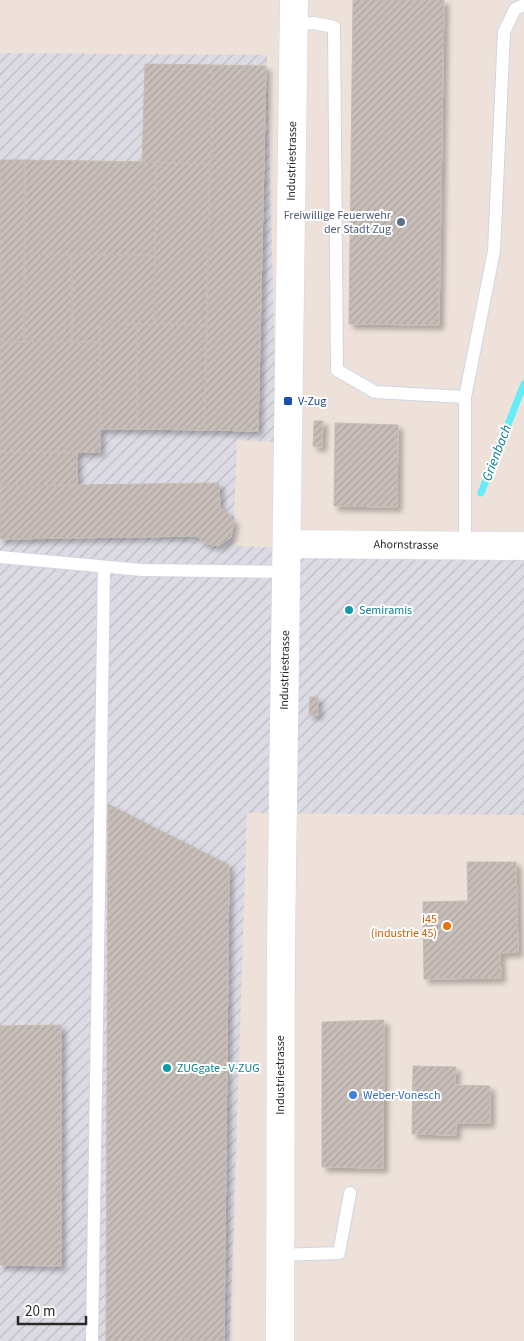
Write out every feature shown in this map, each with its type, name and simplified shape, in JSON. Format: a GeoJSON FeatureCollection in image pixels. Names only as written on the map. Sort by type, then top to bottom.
{"type":"FeatureCollection","features":[{"type":"Feature","properties":{"kind":"street","name":"Industriestrasse"},"geometry":{"type":"LineString","coordinates":[[280,1341],[279,1255],[294,12]]}},
{"type":"Feature","properties":{"kind":"street","name":"Ahornstrasse"},"geometry":{"type":"LineString","coordinates":[[287,544],[524,546]]}},
{"type":"Feature","properties":{"kind":"lane"},"geometry":{"type":"LineString","coordinates":[[465,546],[464,398],[494,251],[504,32],[515,9],[524,5]]}},
{"type":"Feature","properties":{"kind":"lane"},"geometry":{"type":"LineString","coordinates":[[294,12],[314,23],[334,27],[337,370],[375,392],[464,398]]}},
{"type":"Feature","properties":{"kind":"lane"},"geometry":{"type":"LineString","coordinates":[[0,557],[142,570],[287,572]]}},
{"type":"Feature","properties":{"kind":"lane"},"geometry":{"type":"LineString","coordinates":[[92,1341],[104,568]]}},
{"type":"Feature","properties":{"kind":"lane"},"geometry":{"type":"LineString","coordinates":[[279,1255],[339,1253],[350,1193]]}},
{"type":"Feature","properties":{"kind":"shaded area"},"geometry":{"type":"Polygon","coordinates":[[[0,53],[267,55],[277,442],[237,440],[233,546],[524,557],[524,815],[247,813],[230,1341],[0,1341],[0,53]]]}},
{"type":"Feature","properties":{"kind":"building"},"geometry":{"type":"Polygon","coordinates":[[[353,0],[444,0],[439,325],[349,324],[353,0]]]}},
{"type":"Feature","properties":{"kind":"building"},"geometry":{"type":"Polygon","coordinates":[[[145,64],[212,65],[210,164],[142,162],[145,64]]]}},
{"type":"Feature","properties":{"kind":"building"},"geometry":{"type":"Polygon","coordinates":[[[212,65],[266,66],[258,431],[205,430],[212,65]]]}},
{"type":"Feature","properties":{"kind":"building"},"geometry":{"type":"Polygon","coordinates":[[[0,160],[25,160],[24,342],[0,342],[0,160]]]}},
{"type":"Feature","properties":{"kind":"building"},"geometry":{"type":"Polygon","coordinates":[[[25,160],[156,162],[155,255],[24,254],[25,160]]]}},
{"type":"Feature","properties":{"kind":"building"},"geometry":{"type":"Polygon","coordinates":[[[156,162],[210,164],[206,325],[154,324],[156,162]]]}},
{"type":"Feature","properties":{"kind":"building"},"geometry":{"type":"Polygon","coordinates":[[[24,254],[72,255],[72,342],[24,342],[24,254]]]}},
{"type":"Feature","properties":{"kind":"building"},"geometry":{"type":"Polygon","coordinates":[[[72,255],[155,255],[154,324],[100,323],[100,342],[72,342],[72,255]]]}},
{"type":"Feature","properties":{"kind":"building"},"geometry":{"type":"Polygon","coordinates":[[[100,323],[137,324],[137,429],[100,429],[100,323]]]}},
{"type":"Feature","properties":{"kind":"building"},"geometry":{"type":"Polygon","coordinates":[[[137,324],[206,325],[205,430],[137,429],[137,324]]]}},
{"type":"Feature","properties":{"kind":"building"},"geometry":{"type":"Polygon","coordinates":[[[0,342],[100,342],[100,452],[0,452],[0,342]]]}},
{"type":"Feature","properties":{"kind":"building"},"geometry":{"type":"Polygon","coordinates":[[[314,421],[323,421],[322,447],[313,446],[314,421]]]}},
{"type":"Feature","properties":{"kind":"building"},"geometry":{"type":"Polygon","coordinates":[[[335,423],[398,425],[397,507],[334,506],[335,423]]]}},
{"type":"Feature","properties":{"kind":"building"},"geometry":{"type":"Polygon","coordinates":[[[77,451],[77,486],[0,486],[0,452],[77,451]]]}},
{"type":"Feature","properties":{"kind":"building"},"geometry":{"type":"Polygon","coordinates":[[[219,483],[220,509],[225,510],[234,522],[231,537],[218,546],[203,543],[198,536],[0,539],[0,486],[219,483]]]}},
{"type":"Feature","properties":{"kind":"building"},"geometry":{"type":"Polygon","coordinates":[[[310,697],[318,697],[318,715],[309,715],[310,697]]]}},
{"type":"Feature","properties":{"kind":"building","name":"ZUGgate - V-ZUG"},"geometry":{"type":"Polygon","coordinates":[[[108,804],[229,865],[224,1341],[106,1341],[108,804]]]}},
{"type":"Feature","properties":{"kind":"building"},"geometry":{"type":"Polygon","coordinates":[[[467,862],[516,862],[518,952],[500,953],[501,978],[424,979],[423,902],[468,901],[467,862]]]}},
{"type":"Feature","properties":{"kind":"building","name":"Weber-Vonesch"},"geometry":{"type":"Polygon","coordinates":[[[384,1020],[383,1168],[322,1167],[322,1022],[384,1020]]]}},
{"type":"Feature","properties":{"kind":"building"},"geometry":{"type":"Polygon","coordinates":[[[61,1025],[61,1266],[0,1265],[0,1026],[61,1025]]]}},
{"type":"Feature","properties":{"kind":"building"},"geometry":{"type":"Polygon","coordinates":[[[413,1066],[456,1067],[455,1085],[490,1086],[490,1123],[456,1123],[456,1135],[412,1134],[413,1066]]]}},
{"type":"Feature","properties":{"kind":"waterway","name":"Grienbach"},"geometry":{"type":"LineString","coordinates":[[481,493],[524,384]]}},
{"type":"Feature","properties":{"kind":"place","name":"Freiwillige Feuerwehr der Stadt Zug"},"geometry":{"type":"Point","coordinates":[401,222]}},
{"type":"Feature","properties":{"kind":"place","name":"V-Zug"},"geometry":{"type":"Point","coordinates":[288,401]}},
{"type":"Feature","properties":{"kind":"place","name":"Semiramis"},"geometry":{"type":"Point","coordinates":[349,610]}},
{"type":"Feature","properties":{"kind":"place","name":"i45 (industrie 45)"},"geometry":{"type":"Point","coordinates":[447,926]}},
{"type":"Feature","properties":{"kind":"place","name":"ZUGgate - V-ZUG"},"geometry":{"type":"Point","coordinates":[167,1068]}},
{"type":"Feature","properties":{"kind":"place","name":"Weber-Vonesch"},"geometry":{"type":"Point","coordinates":[353,1095]}}]}
